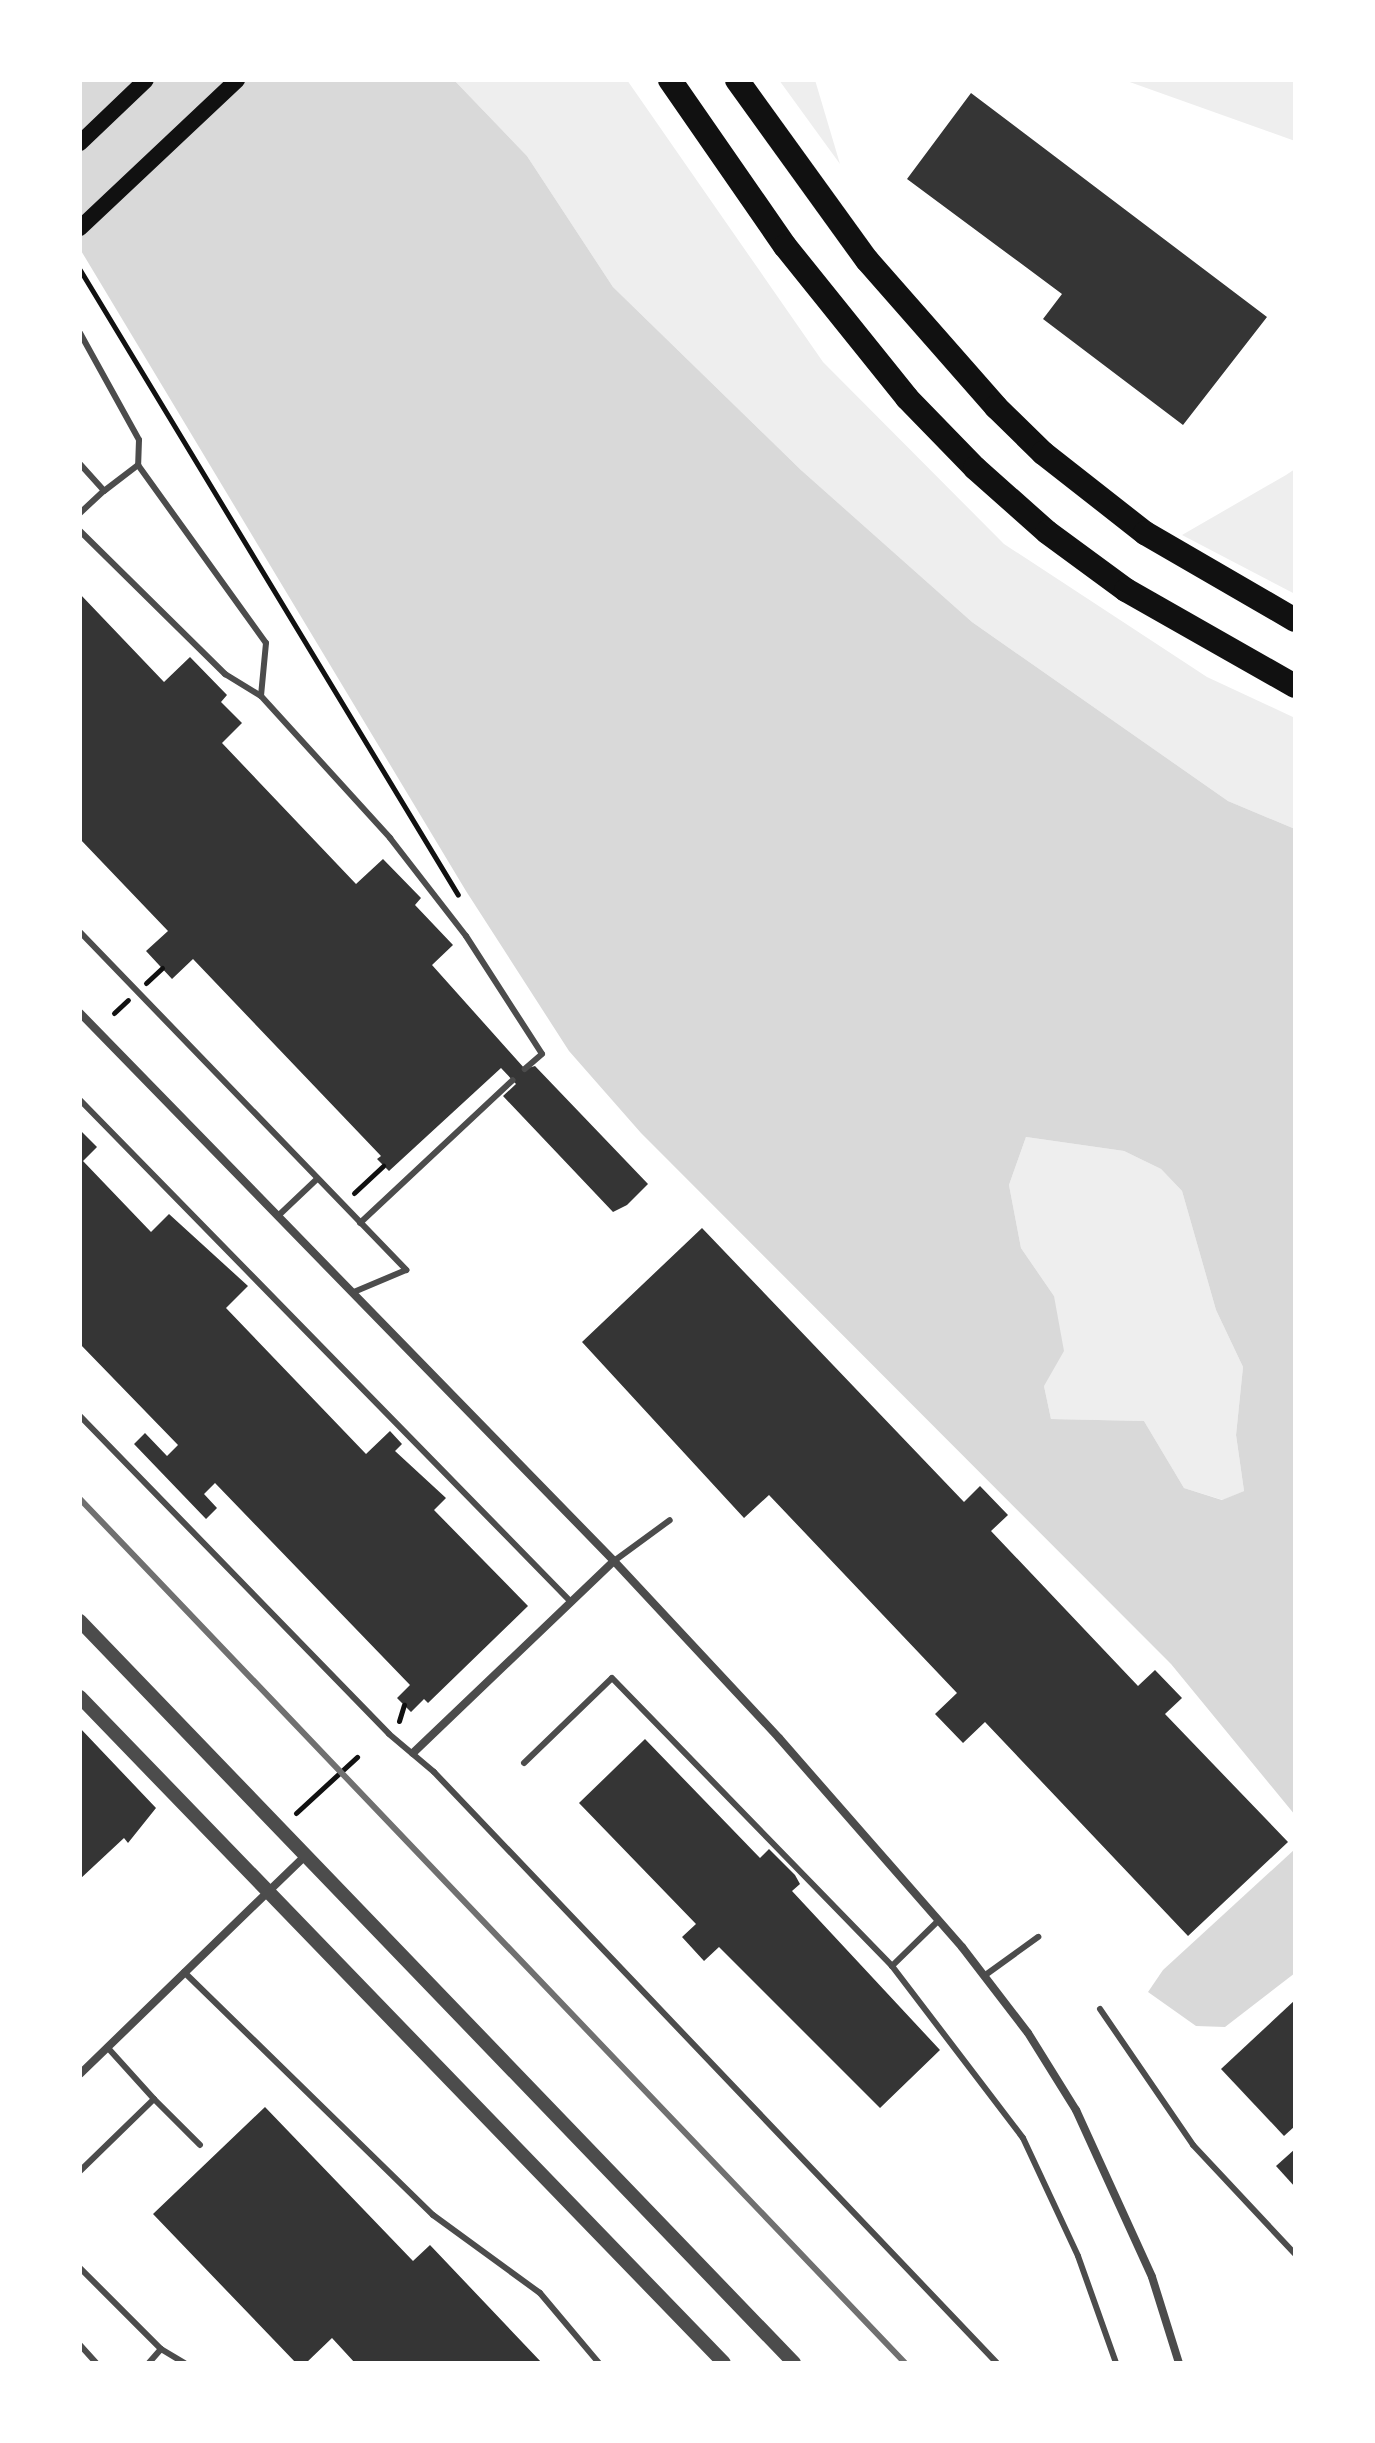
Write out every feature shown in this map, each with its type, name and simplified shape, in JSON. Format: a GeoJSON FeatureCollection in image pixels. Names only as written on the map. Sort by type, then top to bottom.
{"type":"FeatureCollection","features":[{"type":"Feature","properties":{"kind":"highway"},"geometry":{"type":"LineString","coordinates":[[670,80],[785,246],[847,325],[975,468],[1047,532],[1126,590],[1295,686]]}},
{"type":"Feature","properties":{"kind":"highway"},"geometry":{"type":"LineString","coordinates":[[737,80],[875,270],[996,407],[1063,469],[1145,533],[1295,620]]}},
{"type":"Feature","properties":{"kind":"main road"},"geometry":{"type":"LineString","coordinates":[[80,143],[146,80]]}},
{"type":"Feature","properties":{"kind":"main road"},"geometry":{"type":"LineString","coordinates":[[80,228],[237,80]]}},
{"type":"Feature","properties":{"kind":"street"},"geometry":{"type":"LineString","coordinates":[[80,1013],[614,1561],[790,1749],[939,1920],[984,1976],[1076,2110],[1152,2277],[1179,2363]]}},
{"type":"Feature","properties":{"kind":"street"},"geometry":{"type":"LineString","coordinates":[[413,1753],[614,1561]]}},
{"type":"Feature","properties":{"kind":"street"},"geometry":{"type":"LineString","coordinates":[[80,1621],[794,2363]]}},
{"type":"Feature","properties":{"kind":"street"},"geometry":{"type":"LineString","coordinates":[[80,1697],[265,1893],[724,2363]]}},
{"type":"Feature","properties":{"kind":"street"},"geometry":{"type":"LineString","coordinates":[[80,2074],[306,1855]]}},
{"type":"Feature","properties":{"kind":"lane"},"geometry":{"type":"LineString","coordinates":[[80,333],[139,440],[138,465],[266,643],[261,696]]}},
{"type":"Feature","properties":{"kind":"lane"},"geometry":{"type":"LineString","coordinates":[[80,464],[104,491]]}},
{"type":"Feature","properties":{"kind":"lane"},"geometry":{"type":"LineString","coordinates":[[80,513],[138,465]]}},
{"type":"Feature","properties":{"kind":"lane"},"geometry":{"type":"LineString","coordinates":[[80,531],[225,674],[261,696],[390,838],[466,936],[542,1054],[525,1069]]}},
{"type":"Feature","properties":{"kind":"lane"},"geometry":{"type":"LineString","coordinates":[[80,932],[406,1270],[354,1292]]}},
{"type":"Feature","properties":{"kind":"lane"},"geometry":{"type":"LineString","coordinates":[[360,1223],[513,1080]]}},
{"type":"Feature","properties":{"kind":"lane"},"geometry":{"type":"LineString","coordinates":[[80,1100],[571,1602]]}},
{"type":"Feature","properties":{"kind":"lane"},"geometry":{"type":"LineString","coordinates":[[279,1215],[317,1179]]}},
{"type":"Feature","properties":{"kind":"lane"},"geometry":{"type":"LineString","coordinates":[[80,1416],[413,1753],[997,2363]]}},
{"type":"Feature","properties":{"kind":"lane"},"geometry":{"type":"LineString","coordinates":[[614,1561],[670,1520]]}},
{"type":"Feature","properties":{"kind":"lane"},"geometry":{"type":"LineString","coordinates":[[524,1763],[612,1678],[892,1966],[1023,2138],[1078,2256],[1116,2363]]}},
{"type":"Feature","properties":{"kind":"lane"},"geometry":{"type":"LineString","coordinates":[[892,1966],[939,1920]]}},
{"type":"Feature","properties":{"kind":"lane"},"geometry":{"type":"LineString","coordinates":[[984,1976],[1038,1937]]}},
{"type":"Feature","properties":{"kind":"lane"},"geometry":{"type":"LineString","coordinates":[[184,1972],[433,2215],[540,2293],[599,2363]]}},
{"type":"Feature","properties":{"kind":"lane"},"geometry":{"type":"LineString","coordinates":[[1100,2009],[1193,2145],[1295,2254]]}},
{"type":"Feature","properties":{"kind":"lane"},"geometry":{"type":"LineString","coordinates":[[107,2047],[200,2145]]}},
{"type":"Feature","properties":{"kind":"lane"},"geometry":{"type":"LineString","coordinates":[[80,2171],[154,2099]]}},
{"type":"Feature","properties":{"kind":"lane"},"geometry":{"type":"LineString","coordinates":[[80,2268],[161,2349],[184,2363]]}},
{"type":"Feature","properties":{"kind":"lane"},"geometry":{"type":"LineString","coordinates":[[80,2345],[96,2363]]}},
{"type":"Feature","properties":{"kind":"lane"},"geometry":{"type":"LineString","coordinates":[[149,2363],[161,2349]]}},
{"type":"Feature","properties":{"kind":"path"},"geometry":{"type":"LineString","coordinates":[[80,270],[475,923],[466,936]]}},
{"type":"Feature","properties":{"kind":"path"},"geometry":{"type":"LineString","coordinates":[[341,1204],[383,1166]]}},
{"type":"Feature","properties":{"kind":"path"},"geometry":{"type":"LineString","coordinates":[[296,1813],[357,1757]]}},
{"type":"Feature","properties":{"kind":"shaded area"},"geometry":{"type":"Polygon","coordinates":[[[80,80],[454,80],[527,156],[613,287],[801,470],[972,622],[1228,801],[1295,829],[1295,1815],[1171,1664],[641,1133],[569,1051],[466,891],[80,249],[80,80]],[[1026,1137],[1009,1185],[1021,1248],[1054,1296],[1064,1351],[1044,1386],[1051,1419],[1144,1421],[1184,1488],[1222,1500],[1244,1491],[1236,1435],[1243,1367],[1216,1310],[1182,1191],[1161,1169],[1124,1151],[1026,1137]]]}},
{"type":"Feature","properties":{"kind":"shaded area"},"geometry":{"type":"Polygon","coordinates":[[[454,80],[627,80],[823,362],[1004,544],[1207,677],[1295,718],[1295,829],[1228,801],[972,622],[801,470],[613,287],[527,156],[454,80]]]}},
{"type":"Feature","properties":{"kind":"shaded area"},"geometry":{"type":"Polygon","coordinates":[[[779,80],[815,80],[840,164],[779,80]]]}},
{"type":"Feature","properties":{"kind":"shaded area"},"geometry":{"type":"Polygon","coordinates":[[[1124,80],[1295,80],[1295,141],[1124,80]]]}},
{"type":"Feature","properties":{"kind":"shaded area"},"geometry":{"type":"Polygon","coordinates":[[[1295,469],[1295,594],[1182,535],[1286,475],[1295,469]]]}},
{"type":"Feature","properties":{"kind":"shaded area"},"geometry":{"type":"Polygon","coordinates":[[[1026,1137],[1124,1151],[1161,1169],[1182,1191],[1216,1310],[1243,1367],[1236,1435],[1244,1491],[1223,1500],[1184,1488],[1144,1421],[1051,1419],[1044,1386],[1054,1296],[1021,1248],[1009,1185],[1026,1137]]]}},
{"type":"Feature","properties":{"kind":"shaded area"},"geometry":{"type":"Polygon","coordinates":[[[1295,1849],[1295,1973],[1225,2027],[1196,2026],[1148,1992],[1163,1970],[1295,1849]]]}},
{"type":"Feature","properties":{"kind":"building"},"geometry":{"type":"Polygon","coordinates":[[[971,93],[1267,317],[1183,425],[1043,319],[1062,294],[907,179],[971,93]]]}},
{"type":"Feature","properties":{"kind":"building"},"geometry":{"type":"Polygon","coordinates":[[[80,594],[164,682],[190,657],[227,695],[221,702],[242,723],[222,743],[356,884],[383,859],[421,898],[415,905],[453,945],[432,965],[525,1069],[535,1066],[648,1184],[627,1205],[613,1212],[503,1096],[516,1084],[501,1068],[389,1171],[377,1159],[381,1156],[193,959],[172,979],[146,951],[168,931],[80,839],[80,594]]]}},
{"type":"Feature","properties":{"kind":"building"},"geometry":{"type":"Polygon","coordinates":[[[80,1130],[97,1147],[83,1161],[151,1232],[169,1214],[248,1286],[226,1308],[366,1454],[390,1431],[402,1444],[395,1451],[446,1498],[434,1510],[528,1606],[428,1703],[424,1699],[411,1712],[397,1698],[410,1685],[215,1483],[204,1494],[217,1508],[206,1519],[134,1444],[145,1433],[167,1456],[178,1445],[80,1344],[80,1130]]]}},
{"type":"Feature","properties":{"kind":"building"},"geometry":{"type":"Polygon","coordinates":[[[702,1228],[964,1502],[980,1486],[1008,1515],[991,1531],[1138,1686],[1155,1670],[1182,1698],[1165,1714],[1288,1842],[1188,1936],[985,1722],[963,1743],[935,1714],[957,1693],[769,1495],[744,1518],[582,1342],[702,1228]]]}},
{"type":"Feature","properties":{"kind":"building"},"geometry":{"type":"Polygon","coordinates":[[[80,1728],[156,1808],[128,1843],[124,1838],[80,1879],[80,1728]]]}},
{"type":"Feature","properties":{"kind":"building"},"geometry":{"type":"Polygon","coordinates":[[[645,1739],[760,1858],[769,1849],[795,1875],[800,1884],[792,1891],[940,2050],[880,2108],[719,1947],[704,1961],[682,1937],[696,1924],[579,1803],[645,1739]]]}},
{"type":"Feature","properties":{"kind":"building"},"geometry":{"type":"Polygon","coordinates":[[[1295,2000],[1295,2126],[1284,2136],[1221,2069],[1295,2000]]]}},
{"type":"Feature","properties":{"kind":"building"},"geometry":{"type":"Polygon","coordinates":[[[265,2107],[413,2261],[430,2245],[542,2363],[355,2363],[332,2338],[306,2363],[296,2363],[153,2214],[265,2107]]]}},
{"type":"Feature","properties":{"kind":"building"},"geometry":{"type":"Polygon","coordinates":[[[1295,2149],[1295,2187],[1276,2166],[1295,2149]]]}},
{"type":"Feature","properties":{"kind":"railway"},"geometry":{"type":"LineString","coordinates":[[80,1499],[905,2363]]}}]}
